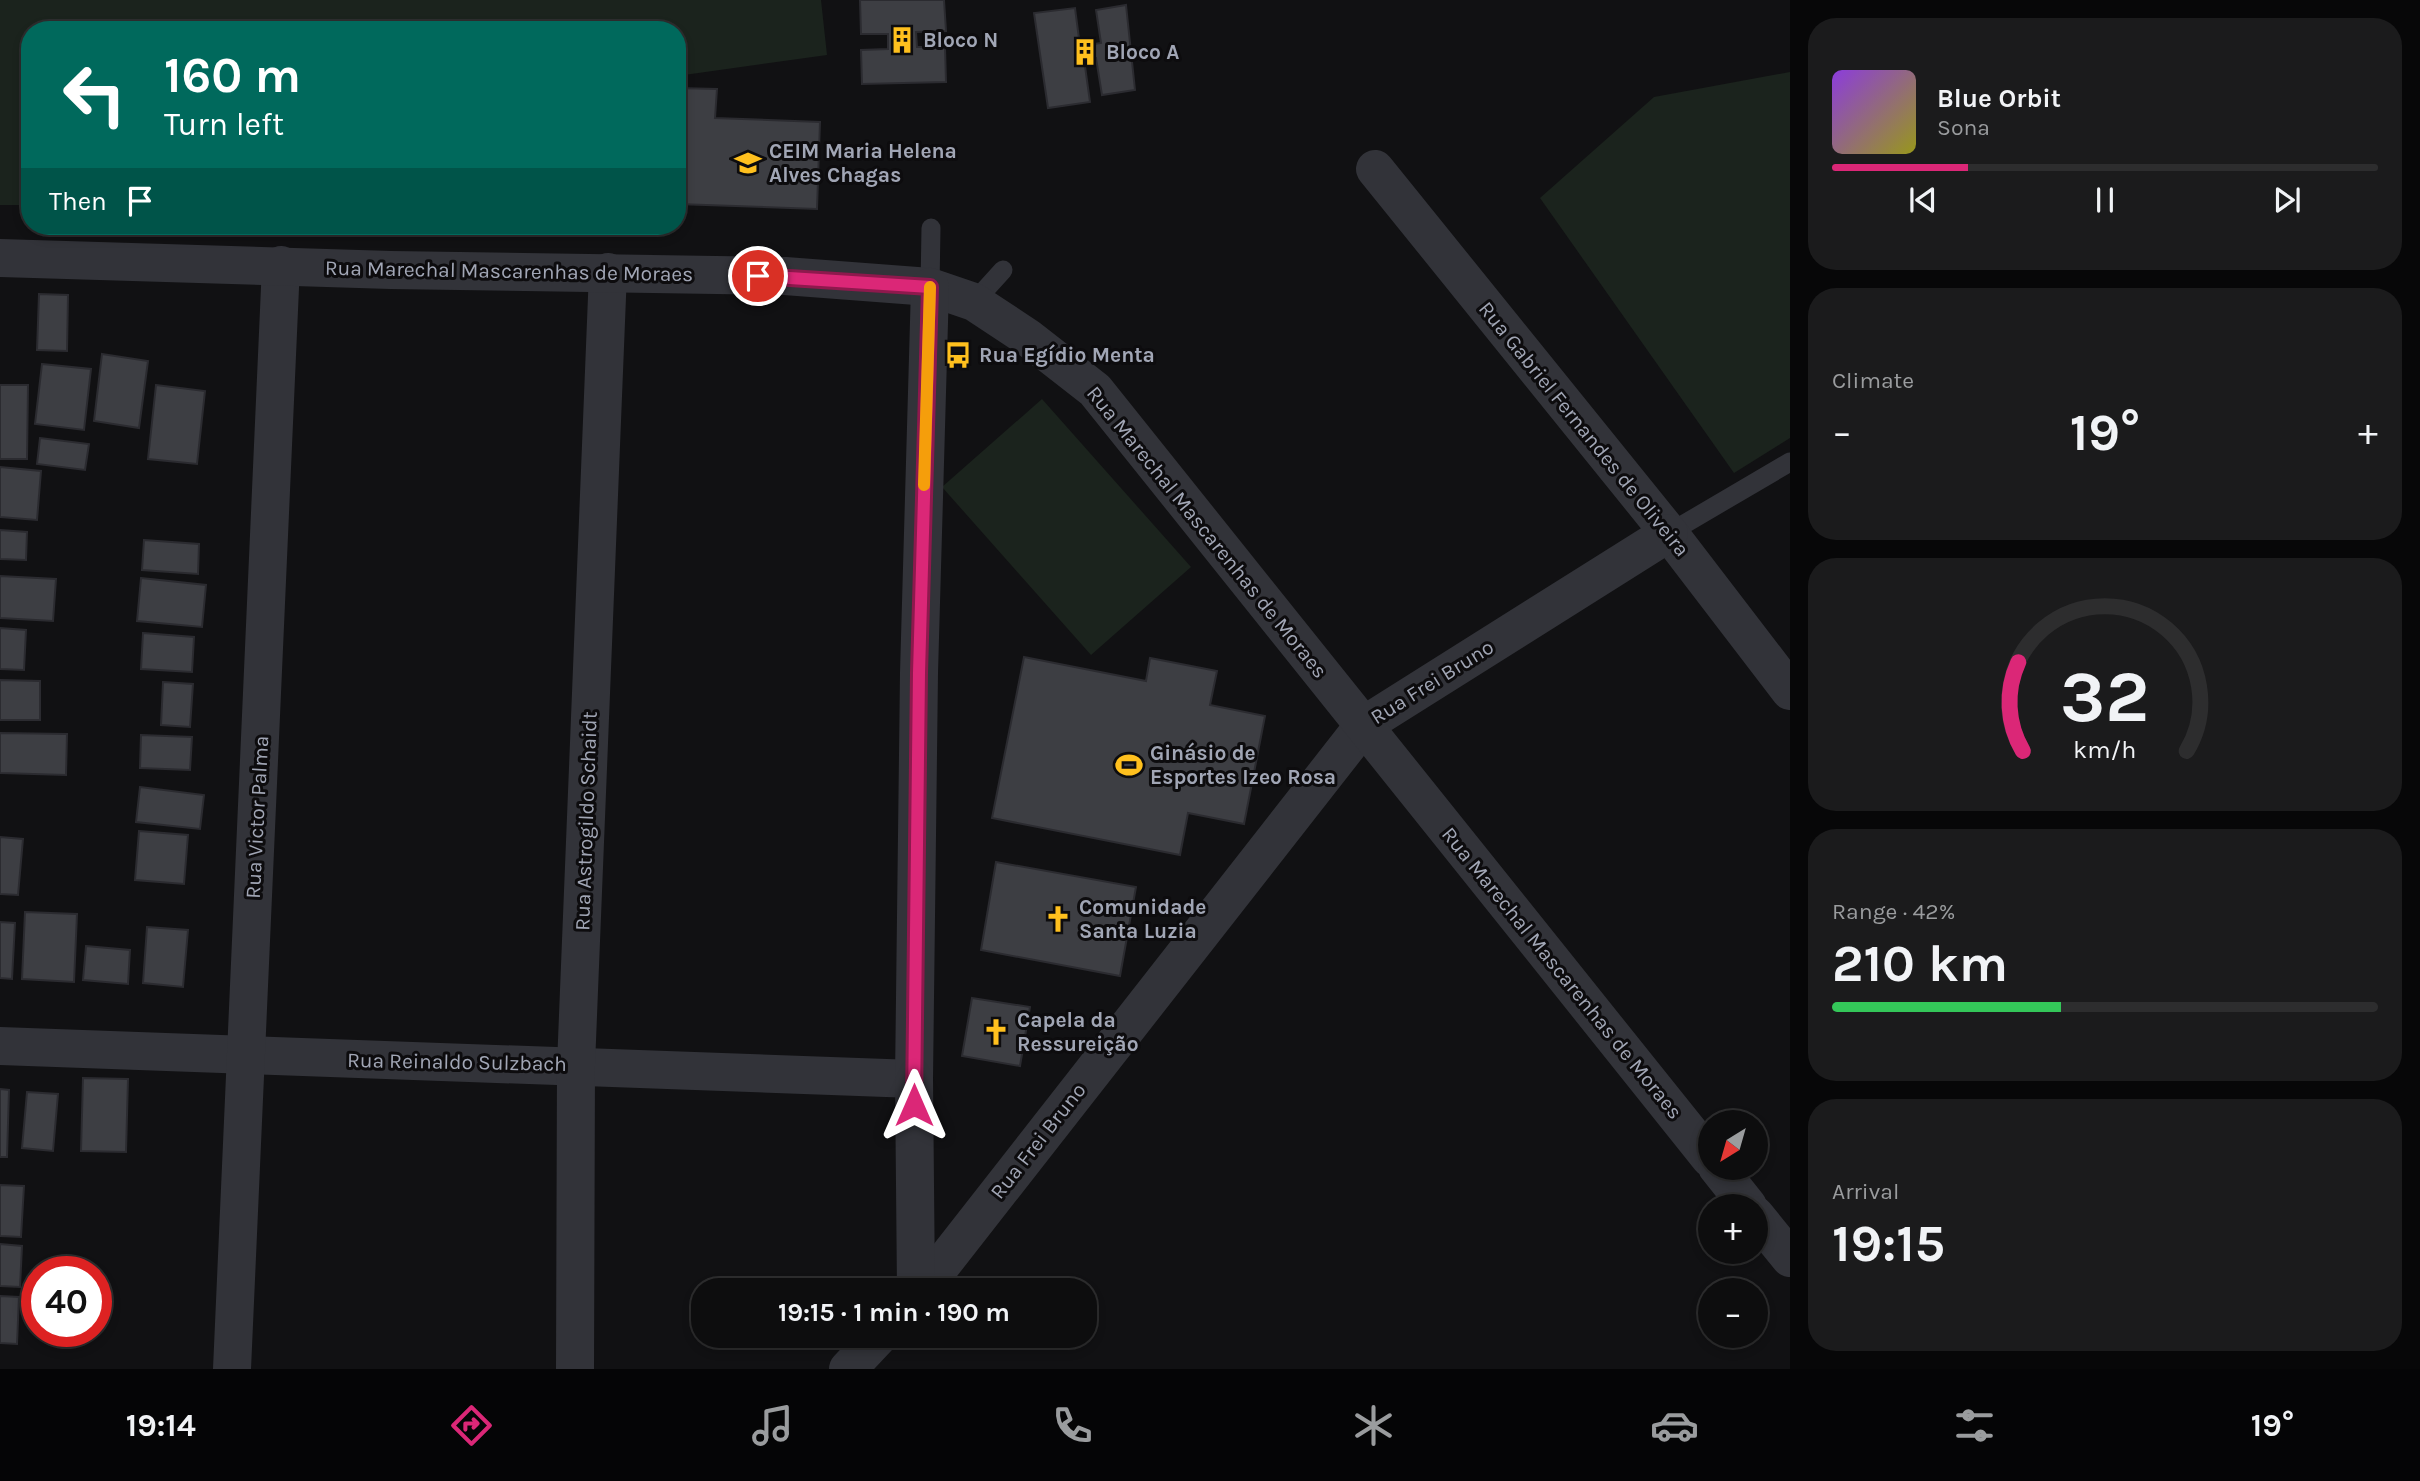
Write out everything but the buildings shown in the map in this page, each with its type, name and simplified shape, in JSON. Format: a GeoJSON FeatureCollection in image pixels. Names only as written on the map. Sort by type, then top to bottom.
{"type":"FeatureCollection","features":[{"type":"Feature","properties":{"kind":"street","name":"Rua Gabriel Fernandes de Oliveira"},"geometry":{"type":"LineString","coordinates":[[1375,169],[1668,533],[1790,691]]}},
{"type":"Feature","properties":{"kind":"street","name":"Rua Marechal Mascarenhas de Moraes"},"geometry":{"type":"LineString","coordinates":[[0,258],[391,270],[785,276],[930,287],[974,302],[1027,337],[1095,390],[1698,1143]]}},
{"type":"Feature","properties":{"kind":"street","name":"Rua Victor Palma"},"geometry":{"type":"LineString","coordinates":[[232,1369],[281,265]]}},
{"type":"Feature","properties":{"kind":"street","name":"Rua Astrogildo Schaidt"},"geometry":{"type":"LineString","coordinates":[[575,1369],[576,1065],[608,272]]}},
{"type":"Feature","properties":{"kind":"street"},"geometry":{"type":"LineString","coordinates":[[916,1278],[914,1079],[919,673],[930,287]]}},
{"type":"Feature","properties":{"kind":"street","name":"Rua Frei Bruno"},"geometry":{"type":"LineString","coordinates":[[931,1278],[1364,725],[1668,533]]}},
{"type":"Feature","properties":{"kind":"street","name":"Rua Reinaldo Sulzbach"},"geometry":{"type":"LineString","coordinates":[[0,1046],[246,1057],[576,1065],[914,1079]]}},
{"type":"Feature","properties":{"kind":"street"},"geometry":{"type":"LineString","coordinates":[[1727,1180],[1738,1194]]}},
{"type":"Feature","properties":{"kind":"street"},"geometry":{"type":"LineString","coordinates":[[1768,1231],[1790,1258]]}},
{"type":"Feature","properties":{"kind":"street"},"geometry":{"type":"LineString","coordinates":[[848,1369],[868,1348]]}},
{"type":"Feature","properties":{"kind":"lane"},"geometry":{"type":"LineString","coordinates":[[930,287],[931,228]]}},
{"type":"Feature","properties":{"kind":"lane"},"geometry":{"type":"LineString","coordinates":[[974,302],[1003,270]]}},
{"type":"Feature","properties":{"kind":"lane","name":"Rua Frei Bruno"},"geometry":{"type":"LineString","coordinates":[[1668,533],[1790,462]]}},
{"type":"Feature","properties":{"kind":"shaded area"},"geometry":{"type":"Polygon","coordinates":[[[0,0],[821,0],[827,55],[686,75],[686,21],[21,21],[21,205],[0,205],[0,0]]]}},
{"type":"Feature","properties":{"kind":"shaded area"},"geometry":{"type":"Polygon","coordinates":[[[1790,72],[1790,438],[1734,473],[1540,198],[1654,97],[1790,72]]]}},
{"type":"Feature","properties":{"kind":"shaded area"},"geometry":{"type":"Polygon","coordinates":[[[1042,399],[1191,567],[1091,655],[942,487],[1042,399]]]}},
{"type":"Feature","properties":{"kind":"slow traffic"},"geometry":{"type":"LineString","coordinates":[[924,485],[930,287]]}},
{"type":"Feature","properties":{"kind":"place","name":"Bloco N"},"geometry":{"type":"Point","coordinates":[902,40]}},
{"type":"Feature","properties":{"kind":"place","name":"Bloco A"},"geometry":{"type":"Point","coordinates":[1085,52]}},
{"type":"Feature","properties":{"kind":"place","name":"CEIM Maria Helena Alves Chagas"},"geometry":{"type":"Point","coordinates":[748,163]}},
{"type":"Feature","properties":{"kind":"place","name":"Rua Egídio Menta"},"geometry":{"type":"Point","coordinates":[958,355]}},
{"type":"Feature","properties":{"kind":"place","name":"Ginásio de Esportes Izeo Rosa"},"geometry":{"type":"Point","coordinates":[1129,765]}},
{"type":"Feature","properties":{"kind":"place","name":"Comunidade Santa Luzia"},"geometry":{"type":"Point","coordinates":[1058,919]}},
{"type":"Feature","properties":{"kind":"place","name":"Capela da Ressureição"},"geometry":{"type":"Point","coordinates":[996,1032]}},
{"type":"Feature","properties":{"kind":"route"},"geometry":{"type":"LineString","coordinates":[[758,276],[930,287],[919,673],[914,1105]]}}]}
